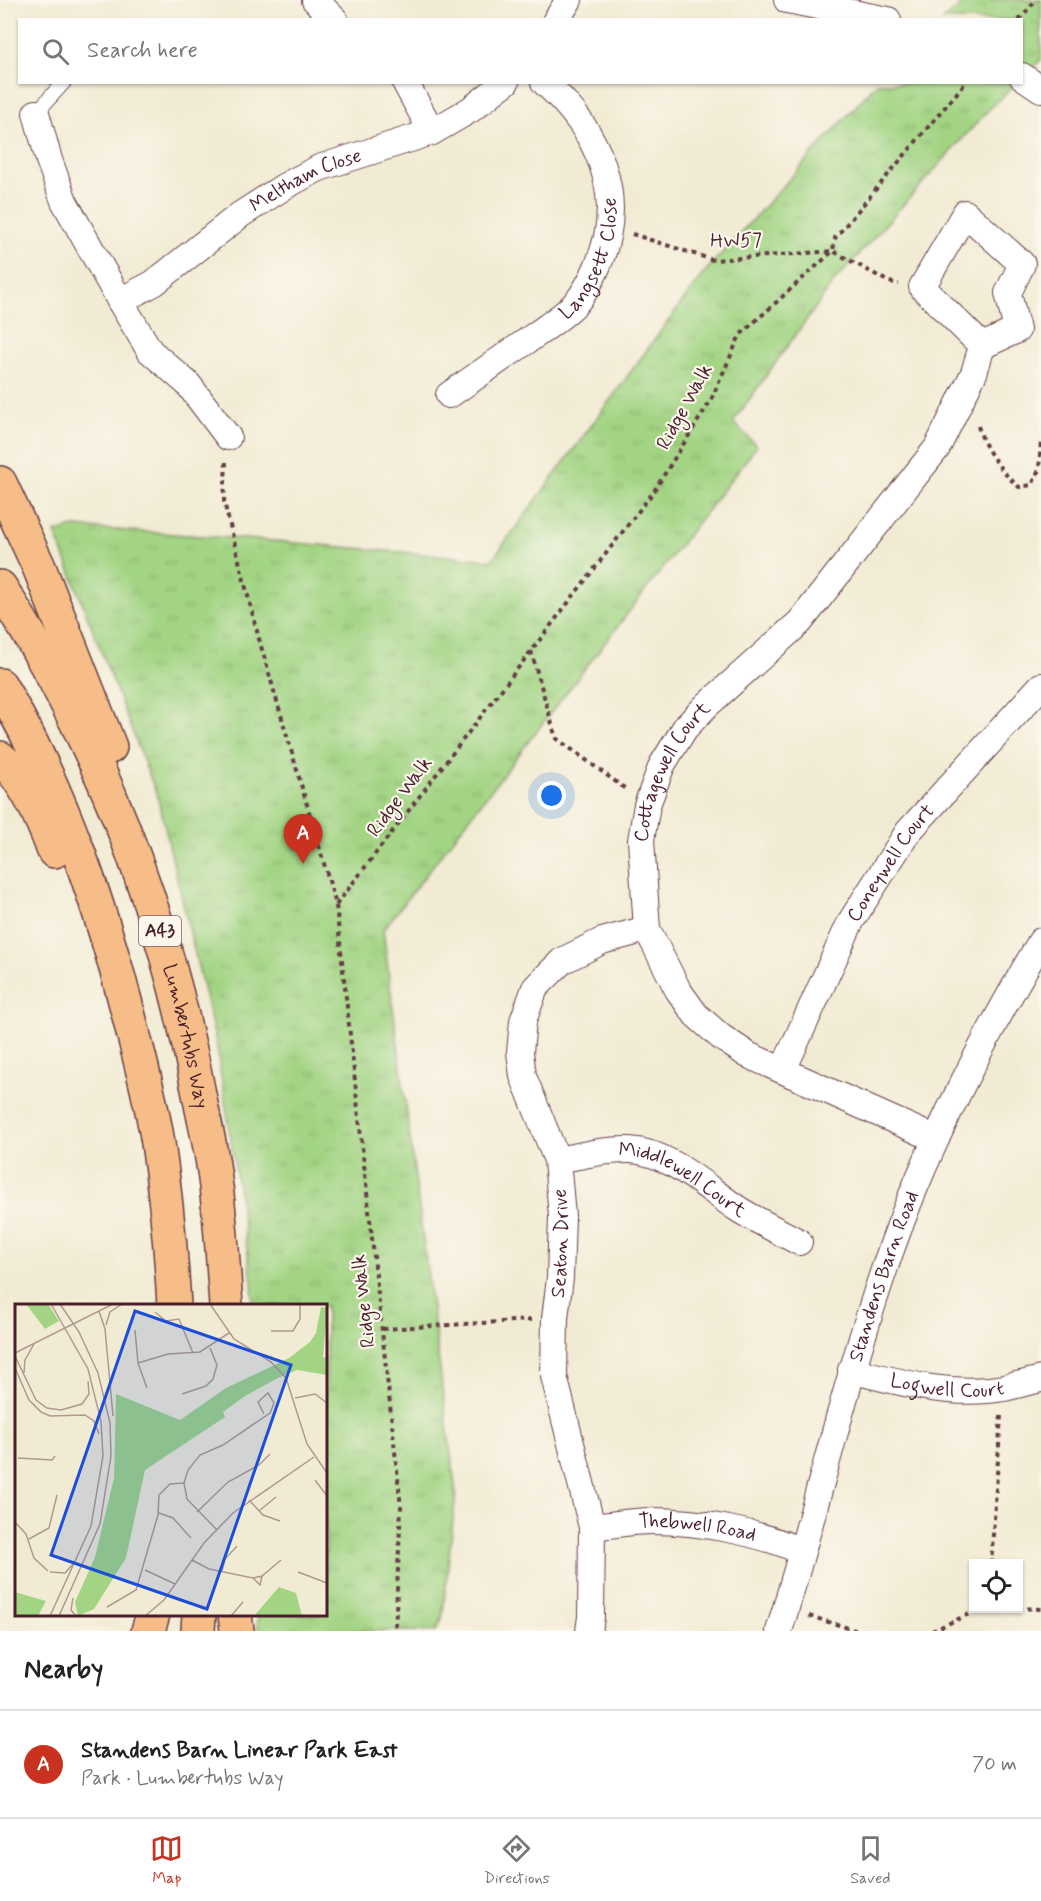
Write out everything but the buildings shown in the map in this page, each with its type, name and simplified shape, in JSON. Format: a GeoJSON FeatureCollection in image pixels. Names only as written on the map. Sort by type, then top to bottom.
{"type":"FeatureCollection","features":[{"type":"Feature","properties":{"kind":"highway"},"geometry":{"type":"LineString","coordinates":[[0,483],[39,567],[117,766],[154,913]]}},
{"type":"Feature","properties":{"kind":"highway","name":"Lumbertubs Way"},"geometry":{"type":"LineString","coordinates":[[0,587],[23,623],[78,724],[119,813],[154,913],[188,1035],[215,1178],[226,1304]]}},
{"type":"Feature","properties":{"kind":"highway","name":"A43"},"geometry":{"type":"LineString","coordinates":[[0,685],[23,724],[72,833],[106,933],[137,1050],[158,1142],[171,1254],[174,1304]]}},
{"type":"Feature","properties":{"kind":"highway"},"geometry":{"type":"LineString","coordinates":[[0,758],[10,766],[42,820],[67,886],[106,933]]}},
{"type":"Feature","properties":{"kind":"highway"},"geometry":{"type":"LineString","coordinates":[[148,1631],[152,1616]]}},
{"type":"Feature","properties":{"kind":"highway"},"geometry":{"type":"LineString","coordinates":[[165,1631],[166,1616]]}},
{"type":"Feature","properties":{"kind":"highway"},"geometry":{"type":"LineString","coordinates":[[198,1631],[199,1616]]}},
{"type":"Feature","properties":{"kind":"highway"},"geometry":{"type":"LineString","coordinates":[[219,1631],[220,1616]]}},
{"type":"Feature","properties":{"kind":"highway"},"geometry":{"type":"LineString","coordinates":[[235,1616],[237,1631]]}},
{"type":"Feature","properties":{"kind":"street"},"geometry":{"type":"LineString","coordinates":[[315,0],[334,18]]}},
{"type":"Feature","properties":{"kind":"street"},"geometry":{"type":"LineString","coordinates":[[557,18],[569,0]]}},
{"type":"Feature","properties":{"kind":"street"},"geometry":{"type":"LineString","coordinates":[[787,0],[878,18]]}},
{"type":"Feature","properties":{"kind":"street"},"geometry":{"type":"LineString","coordinates":[[1023,77],[1041,89]]}},
{"type":"Feature","properties":{"kind":"street"},"geometry":{"type":"LineString","coordinates":[[406,84],[432,132]]}},
{"type":"Feature","properties":{"kind":"street","name":"Meltham Close"},"geometry":{"type":"LineString","coordinates":[[120,302],[154,283],[240,215],[285,186],[319,168],[432,132],[470,110],[503,84]]}},
{"type":"Feature","properties":{"kind":"street","name":"Langsett Close"},"geometry":{"type":"LineString","coordinates":[[449,395],[551,324],[575,303],[589,285],[606,245],[609,224],[608,180],[598,152],[583,125],[546,84]]}},
{"type":"Feature","properties":{"kind":"street"},"geometry":{"type":"LineString","coordinates":[[36,113],[49,160],[64,201],[120,302],[150,351],[189,384],[228,437]]}},
{"type":"Feature","properties":{"kind":"street"},"geometry":{"type":"LineString","coordinates":[[965,213],[1022,264],[1008,293],[1017,330],[982,346],[922,287],[965,213]]}},
{"type":"Feature","properties":{"kind":"street","name":"Cottagewell Court"},"geometry":{"type":"LineString","coordinates":[[936,1138],[748,1055],[721,1037],[696,1015],[678,990],[647,929],[641,840],[647,805],[662,765],[685,728],[706,706],[800,622],[868,537],[937,448],[974,373],[982,346]]}},
{"type":"Feature","properties":{"kind":"street","name":"Coneywell Court"},"geometry":{"type":"LineString","coordinates":[[783,1071],[851,921],[908,832],[1041,686]]}},
{"type":"Feature","properties":{"kind":"street","name":"Seaton Drive"},"geometry":{"type":"LineString","coordinates":[[589,1631],[592,1527],[554,1376],[555,1318],[560,1278],[562,1216],[557,1160],[523,1076],[520,1052],[523,1021],[535,988],[562,961],[602,941],[647,929]]}},
{"type":"Feature","properties":{"kind":"street","name":"Standens Barn Road"},"geometry":{"type":"LineString","coordinates":[[782,1620],[851,1370],[892,1246],[936,1138],[1003,1005],[1041,941]]}},
{"type":"Feature","properties":{"kind":"street","name":"Middlewell Court"},"geometry":{"type":"LineString","coordinates":[[557,1160],[606,1151],[631,1150],[654,1155],[676,1166],[740,1210],[799,1242]]}},
{"type":"Feature","properties":{"kind":"street","name":"Logwell Court"},"geometry":{"type":"LineString","coordinates":[[851,1370],[901,1383],[946,1390],[1003,1388],[1041,1379]]}},
{"type":"Feature","properties":{"kind":"street","name":"Thebwell Road"},"geometry":{"type":"LineString","coordinates":[[592,1527],[652,1521],[704,1525],[783,1544],[801,1551]]}},
{"type":"Feature","properties":{"kind":"lane"},"geometry":{"type":"LineString","coordinates":[[36,113],[62,84]]}},
{"type":"Feature","properties":{"kind":"path"},"geometry":{"type":"LineString","coordinates":[[1021,18],[1036,0]]}},
{"type":"Feature","properties":{"kind":"path","name":"Ridge Walk"},"geometry":{"type":"LineString","coordinates":[[395,1631],[401,1506],[336,905],[654,491],[711,400],[740,335],[833,251],[835,238],[964,84]]}},
{"type":"Feature","properties":{"kind":"path","name":"HW57"},"geometry":{"type":"LineString","coordinates":[[609,224],[648,240],[713,261],[833,251]]}},
{"type":"Feature","properties":{"kind":"path"},"geometry":{"type":"LineString","coordinates":[[833,251],[889,282],[922,287]]}},
{"type":"Feature","properties":{"kind":"path"},"geometry":{"type":"LineString","coordinates":[[976,421],[981,439],[1009,479],[1019,487],[1032,485],[1036,477],[1039,470],[1041,440]]}},
{"type":"Feature","properties":{"kind":"path"},"geometry":{"type":"LineString","coordinates":[[228,437],[224,502],[259,639],[336,905]]}},
{"type":"Feature","properties":{"kind":"path"},"geometry":{"type":"LineString","coordinates":[[531,650],[556,738],[647,805]]}},
{"type":"Feature","properties":{"kind":"path"},"geometry":{"type":"LineString","coordinates":[[382,1329],[555,1318]]}},
{"type":"Feature","properties":{"kind":"path"},"geometry":{"type":"LineString","coordinates":[[991,1559],[1003,1388]]}},
{"type":"Feature","properties":{"kind":"path"},"geometry":{"type":"LineString","coordinates":[[1023,1608],[1041,1610]]}},
{"type":"Feature","properties":{"kind":"path"},"geometry":{"type":"LineString","coordinates":[[932,1631],[971,1613]]}},
{"type":"Feature","properties":{"kind":"path"},"geometry":{"type":"LineString","coordinates":[[782,1620],[865,1631]]}},
{"type":"Feature","properties":{"kind":"green space"},"geometry":{"type":"Polygon","coordinates":[[[967,0],[1041,0],[1041,60],[1023,77],[1023,18],[945,18],[967,0]]]}},
{"type":"Feature","properties":{"kind":"green space"},"geometry":{"type":"Polygon","coordinates":[[[876,84],[1016,84],[990,108],[833,283],[733,422],[757,446],[383,930],[456,1494],[442,1619],[436,1631],[257,1631],[258,1616],[327,1616],[327,1304],[253,1304],[252,1281],[216,1042],[158,798],[55,532],[74,527],[492,560],[703,274],[876,84]]]}},
{"type":"Feature","properties":{"kind":"place","name":"Standens Barn Linear Park East"},"geometry":{"type":"Point","coordinates":[303,864]}}]}
